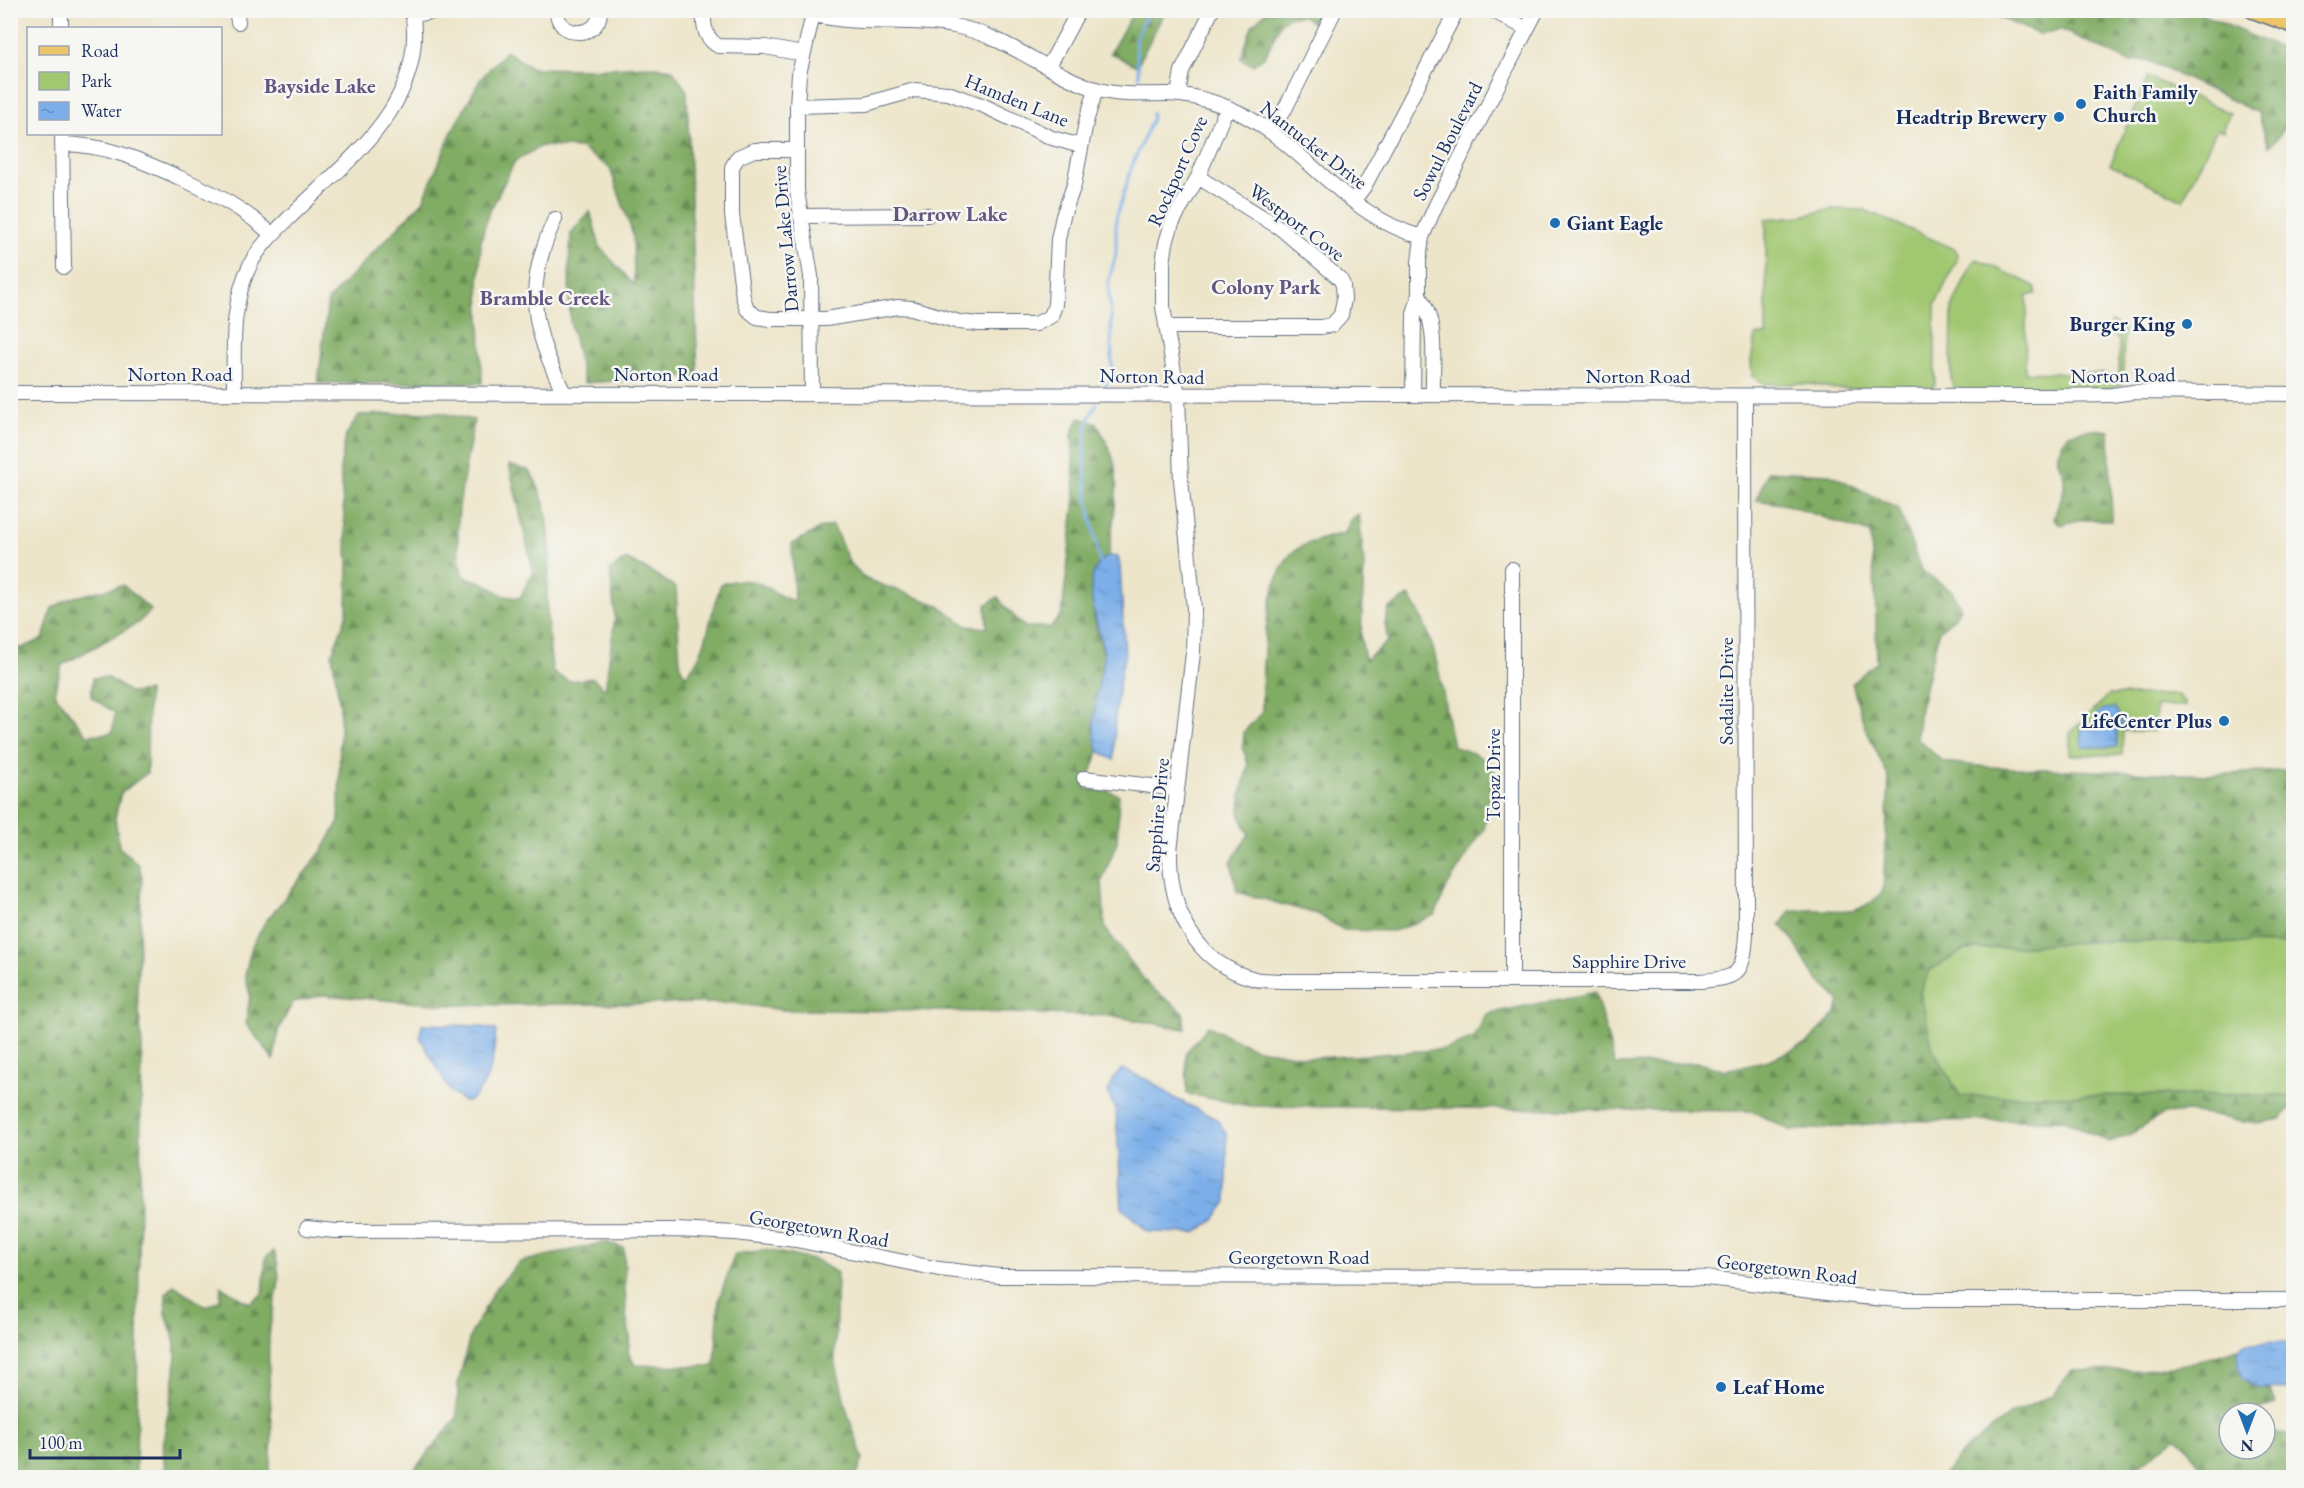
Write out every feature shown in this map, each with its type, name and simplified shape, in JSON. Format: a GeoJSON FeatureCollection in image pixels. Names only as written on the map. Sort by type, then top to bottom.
{"type":"FeatureCollection","features":[{"type":"Feature","properties":{"kind":"main road"},"geometry":{"type":"LineString","coordinates":[[2253,10],[2294,26]]}},
{"type":"Feature","properties":{"kind":"street"},"geometry":{"type":"LineString","coordinates":[[61,10],[61,27]]}},
{"type":"Feature","properties":{"kind":"street"},"geometry":{"type":"LineString","coordinates":[[234,393],[237,301],[242,282],[252,262],[272,235],[376,131],[396,105],[412,59],[412,13],[444,10]]}},
{"type":"Feature","properties":{"kind":"street"},"geometry":{"type":"LineString","coordinates":[[558,10],[561,25],[568,31],[578,33],[593,28],[599,21],[600,10]]}},
{"type":"Feature","properties":{"kind":"street"},"geometry":{"type":"LineString","coordinates":[[705,10],[704,22],[707,35],[718,46],[765,47],[803,54]]}},
{"type":"Feature","properties":{"kind":"street","name":"Nantucket Drive"},"geometry":{"type":"LineString","coordinates":[[797,10],[854,22],[914,22],[957,27],[995,39],[1096,89],[1127,95],[1178,95],[1202,99],[1227,107],[1269,131],[1353,201],[1382,222],[1422,237]]}},
{"type":"Feature","properties":{"kind":"street"},"geometry":{"type":"LineString","coordinates":[[1048,66],[1079,10]]}},
{"type":"Feature","properties":{"kind":"street"},"geometry":{"type":"LineString","coordinates":[[1178,95],[1182,71],[1212,10]]}},
{"type":"Feature","properties":{"kind":"street"},"geometry":{"type":"LineString","coordinates":[[1269,131],[1285,109],[1335,10]]}},
{"type":"Feature","properties":{"kind":"street"},"geometry":{"type":"LineString","coordinates":[[1353,201],[1364,187],[1457,10]]}},
{"type":"Feature","properties":{"kind":"street"},"geometry":{"type":"LineString","coordinates":[[1492,10],[1527,29]]}},
{"type":"Feature","properties":{"kind":"street","name":"Sowul Boulevard"},"geometry":{"type":"LineString","coordinates":[[1413,395],[1414,314],[1419,296],[1422,237],[1436,205],[1537,10]]}},
{"type":"Feature","properties":{"kind":"street","name":"Darrow Lake Drive"},"geometry":{"type":"LineString","coordinates":[[812,394],[811,276],[797,191],[797,106],[799,74],[813,13]]}},
{"type":"Feature","properties":{"kind":"street"},"geometry":{"type":"LineString","coordinates":[[797,150],[747,152],[738,158],[732,167],[731,207],[744,304],[752,314],[763,319],[812,320],[846,317],[898,307],[912,308],[959,322],[1030,325],[1047,320],[1054,311],[1058,239],[1074,185],[1081,146],[1096,89]]}},
{"type":"Feature","properties":{"kind":"street","name":"Hamden Lane"},"geometry":{"type":"LineString","coordinates":[[797,106],[866,104],[915,90],[948,93],[984,106],[1052,138],[1081,146]]}},
{"type":"Feature","properties":{"kind":"street","name":"Rockport Cove"},"geometry":{"type":"LineString","coordinates":[[1178,396],[1163,308],[1163,263],[1166,243],[1172,223],[1198,177],[1227,107]]}},
{"type":"Feature","properties":{"kind":"street"},"geometry":{"type":"LineString","coordinates":[[64,267],[62,139],[138,159],[234,204],[256,219],[272,235]]}},
{"type":"Feature","properties":{"kind":"street","name":"Westport Cove"},"geometry":{"type":"LineString","coordinates":[[1166,327],[1321,327],[1336,322],[1343,310],[1343,285],[1336,275],[1280,228],[1198,177]]}},
{"type":"Feature","properties":{"kind":"street"},"geometry":{"type":"LineString","coordinates":[[800,216],[928,215]]}},
{"type":"Feature","properties":{"kind":"street"},"geometry":{"type":"LineString","coordinates":[[555,219],[538,261],[534,304],[538,332],[564,393]]}},
{"type":"Feature","properties":{"kind":"street","name":"Sowul Boulevard"},"geometry":{"type":"LineString","coordinates":[[1419,296],[1426,306],[1430,319],[1433,395]]}},
{"type":"Feature","properties":{"kind":"street","name":"Norton Road"},"geometry":{"type":"LineString","coordinates":[[10,393],[1178,396],[2102,395],[2133,392],[2294,394]]}},
{"type":"Feature","properties":{"kind":"street","name":"Sapphire Drive"},"geometry":{"type":"LineString","coordinates":[[1178,396],[1181,480],[1194,615],[1193,653],[1170,867],[1178,911],[1188,929],[1206,952],[1231,970],[1256,979],[1282,981],[1700,981],[1727,978]]}},
{"type":"Feature","properties":{"kind":"street","name":"Sodalite Drive"},"geometry":{"type":"LineString","coordinates":[[1727,978],[1739,970],[1743,962],[1746,936],[1745,396]]}},
{"type":"Feature","properties":{"kind":"street","name":"Topaz Drive"},"geometry":{"type":"LineString","coordinates":[[1512,568],[1512,981]]}},
{"type":"Feature","properties":{"kind":"street"},"geometry":{"type":"LineString","coordinates":[[1084,778],[1177,789]]}},
{"type":"Feature","properties":{"kind":"street","name":"Georgetown Road"},"geometry":{"type":"LineString","coordinates":[[307,1228],[335,1232],[677,1230],[735,1233],[796,1240],[939,1269],[999,1276],[1679,1276],[1738,1281],[1884,1300],[2294,1300]]}},
{"type":"Feature","properties":{"kind":"green space"},"geometry":{"type":"Polygon","coordinates":[[[1134,11],[1165,11],[1137,66],[1110,53],[1134,11]]]}},
{"type":"Feature","properties":{"kind":"green space"},"geometry":{"type":"Polygon","coordinates":[[[1267,11],[1327,11],[1323,23],[1315,25],[1304,16],[1290,16],[1280,24],[1266,55],[1253,65],[1241,59],[1252,26],[1267,11]]]}},
{"type":"Feature","properties":{"kind":"green space"},"geometry":{"type":"Polygon","coordinates":[[[1983,11],[2195,11],[2293,54],[2293,129],[2287,126],[2269,147],[2258,113],[2147,60],[2130,62],[2060,29],[2041,35],[1983,11]]]}},
{"type":"Feature","properties":{"kind":"green space"},"geometry":{"type":"Polygon","coordinates":[[[506,51],[532,68],[586,69],[648,66],[672,69],[687,91],[698,376],[584,383],[570,322],[571,233],[590,211],[600,247],[634,285],[633,235],[610,168],[580,148],[541,146],[515,161],[488,215],[481,240],[479,286],[482,383],[318,383],[328,300],[423,201],[453,129],[480,80],[506,51]]]}},
{"type":"Feature","properties":{"kind":"green space"},"geometry":{"type":"Polygon","coordinates":[[[2148,77],[2230,113],[2223,131],[2217,129],[2183,200],[2110,165],[2148,77]]]}},
{"type":"Feature","properties":{"kind":"green space"},"geometry":{"type":"Polygon","coordinates":[[[1832,209],[1865,210],[1955,249],[1958,254],[1935,306],[1935,384],[1931,390],[1835,389],[1812,384],[1764,384],[1752,376],[1751,360],[1756,335],[1766,335],[1766,219],[1801,216],[1832,209]]]}},
{"type":"Feature","properties":{"kind":"green space"},"geometry":{"type":"Polygon","coordinates":[[[1977,259],[2031,284],[2036,289],[2036,294],[2027,296],[2025,372],[2108,374],[2119,381],[2119,339],[2110,335],[2111,322],[2123,327],[2124,331],[2123,383],[2113,388],[2071,392],[1958,391],[1954,388],[1951,381],[1952,308],[1972,263],[1977,259]]]}},
{"type":"Feature","properties":{"kind":"green space"},"geometry":{"type":"Polygon","coordinates":[[[438,412],[474,420],[458,518],[459,557],[463,576],[486,584],[504,596],[520,598],[533,571],[509,465],[530,471],[544,503],[548,525],[550,561],[547,617],[553,673],[569,681],[593,678],[605,689],[615,617],[610,570],[626,559],[676,588],[680,665],[685,676],[693,667],[704,645],[721,584],[739,580],[751,581],[794,601],[792,544],[819,529],[833,525],[849,562],[866,579],[938,605],[967,626],[987,628],[986,605],[998,597],[1025,627],[1051,627],[1062,614],[1075,498],[1072,434],[1079,418],[1097,423],[1113,457],[1116,473],[1115,509],[1109,556],[1102,560],[1097,568],[1094,618],[1104,656],[1095,710],[1099,750],[1085,789],[1109,791],[1119,795],[1117,842],[1102,881],[1105,928],[1149,986],[1183,1012],[1185,1029],[1113,1016],[941,1011],[782,1010],[732,1003],[446,1005],[323,995],[293,1002],[278,1031],[274,1060],[246,1024],[250,995],[245,975],[252,946],[264,924],[322,851],[339,821],[340,706],[332,654],[347,614],[348,561],[340,469],[346,435],[359,415],[438,412]]]}},
{"type":"Feature","properties":{"kind":"green space"},"geometry":{"type":"Polygon","coordinates":[[[2091,429],[2109,431],[2112,520],[2078,520],[2060,525],[2054,519],[2064,487],[2063,472],[2057,459],[2058,453],[2068,434],[2091,429]]]}},
{"type":"Feature","properties":{"kind":"green space"},"geometry":{"type":"Polygon","coordinates":[[[1768,471],[1830,474],[1899,509],[1921,570],[1952,591],[1961,608],[1953,619],[1939,631],[1920,708],[1917,738],[1943,762],[1989,767],[2211,775],[2293,770],[2293,944],[2103,941],[1965,950],[1930,970],[1920,991],[1932,1047],[1960,1096],[2284,1095],[2293,1098],[2293,1103],[2281,1119],[2256,1123],[2188,1112],[2163,1114],[2129,1135],[2109,1142],[2064,1120],[1904,1121],[1792,1131],[1751,1111],[1249,1106],[1187,1094],[1186,1053],[1208,1026],[1254,1048],[1311,1058],[1446,1049],[1474,1038],[1486,1014],[1595,992],[1615,1065],[1699,1063],[1725,1070],[1769,1060],[1806,1044],[1835,1015],[1840,1002],[1813,975],[1791,938],[1780,925],[1790,911],[1840,911],[1860,908],[1871,903],[1883,891],[1889,778],[1864,725],[1852,683],[1877,662],[1875,590],[1870,533],[1787,505],[1756,500],[1768,471]]]}},
{"type":"Feature","properties":{"kind":"green space"},"geometry":{"type":"Polygon","coordinates":[[[1359,514],[1364,565],[1361,637],[1365,660],[1388,641],[1385,624],[1389,608],[1409,596],[1419,612],[1433,649],[1453,746],[1475,754],[1494,766],[1493,786],[1484,829],[1448,885],[1435,915],[1394,931],[1344,930],[1317,914],[1237,892],[1231,862],[1249,834],[1240,816],[1241,795],[1248,765],[1243,747],[1244,732],[1262,712],[1266,630],[1274,588],[1281,569],[1295,550],[1345,533],[1350,520],[1359,514]]]}},
{"type":"Feature","properties":{"kind":"green space"},"geometry":{"type":"Polygon","coordinates":[[[123,585],[151,610],[138,623],[62,665],[54,693],[87,735],[112,733],[115,713],[91,697],[93,678],[107,677],[131,693],[148,691],[147,773],[121,793],[115,817],[119,847],[139,865],[142,877],[137,991],[142,1047],[136,1477],[11,1477],[11,648],[22,648],[43,639],[52,608],[71,598],[123,585]]]}},
{"type":"Feature","properties":{"kind":"green space"},"geometry":{"type":"Polygon","coordinates":[[[2109,695],[2178,695],[2185,706],[2156,706],[2155,731],[2123,731],[2122,755],[2070,755],[2070,733],[2109,695]]]}},
{"type":"Feature","properties":{"kind":"green space"},"geometry":{"type":"Polygon","coordinates":[[[2103,941],[2293,944],[2293,1098],[2284,1095],[1960,1096],[1932,1047],[1924,1017],[1920,991],[1930,970],[1965,950],[2103,941]]]}},
{"type":"Feature","properties":{"kind":"green space"},"geometry":{"type":"Polygon","coordinates":[[[606,1242],[624,1248],[626,1316],[630,1336],[628,1352],[635,1365],[715,1366],[719,1299],[735,1254],[766,1250],[818,1261],[837,1273],[835,1360],[847,1411],[863,1459],[856,1477],[408,1477],[457,1418],[458,1384],[470,1336],[495,1289],[520,1262],[606,1242]]]}},
{"type":"Feature","properties":{"kind":"green space"},"geometry":{"type":"Polygon","coordinates":[[[274,1251],[279,1282],[270,1328],[272,1440],[268,1477],[167,1477],[163,1445],[173,1385],[176,1348],[166,1313],[166,1294],[174,1285],[206,1307],[220,1300],[221,1286],[249,1303],[263,1294],[266,1257],[274,1251]]]}},
{"type":"Feature","properties":{"kind":"green space"},"geometry":{"type":"Polygon","coordinates":[[[2238,1349],[2239,1366],[2244,1378],[2253,1385],[2270,1390],[2275,1401],[2217,1401],[2217,1461],[2277,1461],[2277,1433],[2287,1434],[2293,1439],[2293,1468],[2283,1474],[2201,1467],[2187,1447],[2176,1437],[2122,1477],[1941,1478],[1968,1447],[2011,1414],[2052,1395],[2072,1371],[2142,1370],[2193,1363],[2238,1349]]]}},
{"type":"Feature","properties":{"kind":"water"},"geometry":{"type":"Polygon","coordinates":[[[1109,556],[1118,557],[1120,565],[1125,657],[1115,716],[1114,760],[1099,750],[1094,724],[1104,657],[1091,587],[1093,575],[1099,564],[1109,556]]]}},
{"type":"Feature","properties":{"kind":"water"},"geometry":{"type":"Polygon","coordinates":[[[2115,708],[2124,726],[2100,726],[2096,720],[2097,713],[2103,709],[2115,708]]]}},
{"type":"Feature","properties":{"kind":"water"},"geometry":{"type":"Polygon","coordinates":[[[2081,728],[2117,728],[2117,747],[2082,747],[2081,728]]]}},
{"type":"Feature","properties":{"kind":"water"},"geometry":{"type":"Polygon","coordinates":[[[422,1024],[478,1026],[496,1030],[487,1078],[470,1101],[463,1101],[450,1091],[420,1037],[422,1024]]]}},
{"type":"Feature","properties":{"kind":"water"},"geometry":{"type":"Polygon","coordinates":[[[1122,1069],[1152,1082],[1176,1099],[1217,1119],[1227,1135],[1227,1202],[1212,1222],[1195,1233],[1148,1232],[1122,1208],[1116,1112],[1108,1092],[1113,1079],[1122,1069]]]}},
{"type":"Feature","properties":{"kind":"water"},"geometry":{"type":"Polygon","coordinates":[[[2293,1342],[2293,1389],[2259,1388],[2243,1379],[2239,1369],[2238,1354],[2247,1343],[2293,1342]]]}},
{"type":"Feature","properties":{"kind":"waterway"},"geometry":{"type":"LineString","coordinates":[[1139,76],[1135,39],[1149,10]]}},
{"type":"Feature","properties":{"kind":"waterway"},"geometry":{"type":"LineString","coordinates":[[1105,386],[1112,371],[1108,284],[1116,254],[1116,218],[1132,166],[1152,119],[1152,113]]}},
{"type":"Feature","properties":{"kind":"waterway"},"geometry":{"type":"LineString","coordinates":[[1097,403],[1087,425],[1085,475],[1100,563]]}},
{"type":"Feature","properties":{"kind":"place","name":"Faith Family Church"},"geometry":{"type":"Point","coordinates":[2081,104]}},
{"type":"Feature","properties":{"kind":"place","name":"Headtrip Brewery"},"geometry":{"type":"Point","coordinates":[2059,117]}},
{"type":"Feature","properties":{"kind":"place","name":"Giant Eagle"},"geometry":{"type":"Point","coordinates":[1555,223]}},
{"type":"Feature","properties":{"kind":"place","name":"Burger King"},"geometry":{"type":"Point","coordinates":[2187,324]}},
{"type":"Feature","properties":{"kind":"place","name":"LifeCenter Plus"},"geometry":{"type":"Point","coordinates":[2224,721]}},
{"type":"Feature","properties":{"kind":"place","name":"Leaf Home"},"geometry":{"type":"Point","coordinates":[1721,1387]}},
{"type":"Feature","properties":{"kind":"district","name":"Bayside Lake"},"geometry":{"type":"Point","coordinates":[320,85]}},
{"type":"Feature","properties":{"kind":"district","name":"Darrow Lake"},"geometry":{"type":"Point","coordinates":[950,213]}},
{"type":"Feature","properties":{"kind":"district","name":"Colony Park"},"geometry":{"type":"Point","coordinates":[1266,286]}},
{"type":"Feature","properties":{"kind":"district","name":"Bramble Creek"},"geometry":{"type":"Point","coordinates":[545,297]}}]}
